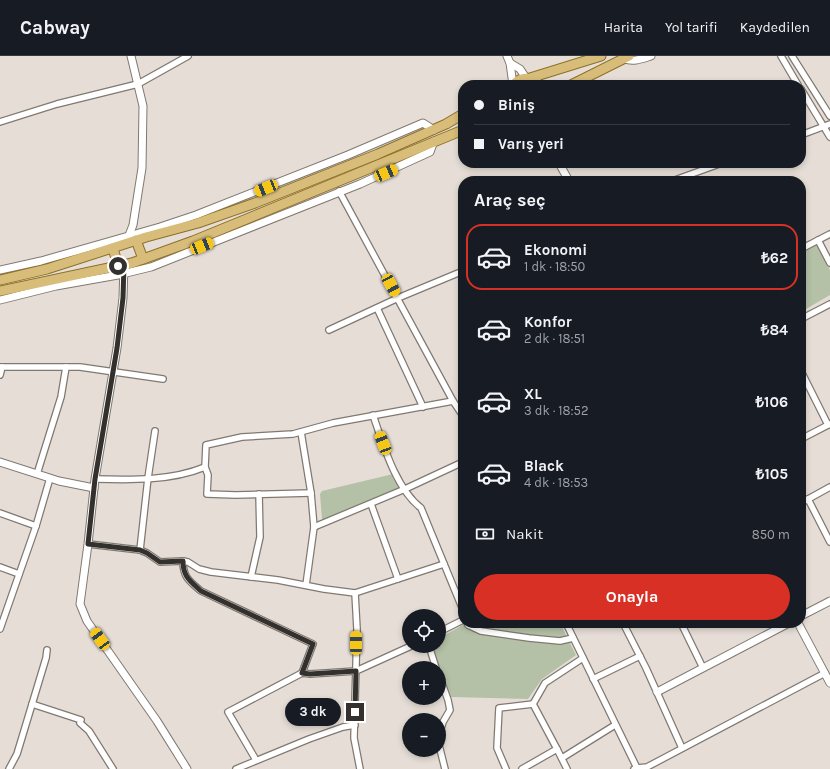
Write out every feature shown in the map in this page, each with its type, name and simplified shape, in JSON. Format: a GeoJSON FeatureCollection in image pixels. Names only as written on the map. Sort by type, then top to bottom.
{"type":"FeatureCollection","features":[{"type":"Feature","properties":{"kind":"main road"},"geometry":{"type":"LineString","coordinates":[[519,80],[601,56]]}},
{"type":"Feature","properties":{"kind":"main road"},"geometry":{"type":"LineString","coordinates":[[581,80],[626,57]]}},
{"type":"Feature","properties":{"kind":"main road"},"geometry":{"type":"LineString","coordinates":[[0,280],[47,269],[113,248],[130,240],[198,223],[255,203],[378,154],[434,130],[458,117]]}},
{"type":"Feature","properties":{"kind":"main road"},"geometry":{"type":"LineString","coordinates":[[0,290],[122,268],[193,241],[458,132]]}},
{"type":"Feature","properties":{"kind":"main road"},"geometry":{"type":"LineString","coordinates":[[130,240],[143,259]]}},
{"type":"Feature","properties":{"kind":"main road"},"geometry":{"type":"LineString","coordinates":[[113,248],[122,268]]}},
{"type":"Feature","properties":{"kind":"street"},"geometry":{"type":"LineString","coordinates":[[0,270],[130,240],[142,168],[144,106],[131,56]]}},
{"type":"Feature","properties":{"kind":"street"},"geometry":{"type":"LineString","coordinates":[[0,122],[57,104],[138,84],[188,56]]}},
{"type":"Feature","properties":{"kind":"street"},"geometry":{"type":"LineString","coordinates":[[626,57],[630,60],[637,60],[651,56]]}},
{"type":"Feature","properties":{"kind":"street"},"geometry":{"type":"LineString","coordinates":[[781,56],[795,80]]}},
{"type":"Feature","properties":{"kind":"street"},"geometry":{"type":"LineString","coordinates":[[792,56],[830,116]]}},
{"type":"Feature","properties":{"kind":"street"},"geometry":{"type":"LineString","coordinates":[[509,59],[528,78]]}},
{"type":"Feature","properties":{"kind":"street"},"geometry":{"type":"LineString","coordinates":[[509,59],[512,80]]}},
{"type":"Feature","properties":{"kind":"street"},"geometry":{"type":"LineString","coordinates":[[806,98],[830,137]]}},
{"type":"Feature","properties":{"kind":"street"},"geometry":{"type":"LineString","coordinates":[[806,133],[830,124]]}},
{"type":"Feature","properties":{"kind":"street"},"geometry":{"type":"LineString","coordinates":[[0,300],[122,268],[151,267],[412,162],[430,152],[434,141]]}},
{"type":"Feature","properties":{"kind":"street"},"geometry":{"type":"LineString","coordinates":[[686,176],[708,168]]}},
{"type":"Feature","properties":{"kind":"street"},"geometry":{"type":"LineString","coordinates":[[339,192],[458,408]]}},
{"type":"Feature","properties":{"kind":"street"},"geometry":{"type":"LineString","coordinates":[[806,246],[830,234]]}},
{"type":"Feature","properties":{"kind":"street"},"geometry":{"type":"LineString","coordinates":[[818,240],[830,263]]}},
{"type":"Feature","properties":{"kind":"street"},"geometry":{"type":"LineString","coordinates":[[122,268],[123,298],[117,348],[95,479],[80,604],[86,621],[157,721],[184,768]]}},
{"type":"Feature","properties":{"kind":"street"},"geometry":{"type":"LineString","coordinates":[[328,330],[398,298],[458,273]]}},
{"type":"Feature","properties":{"kind":"street"},"geometry":{"type":"LineString","coordinates":[[806,316],[830,304]]}},
{"type":"Feature","properties":{"kind":"street"},"geometry":{"type":"LineString","coordinates":[[377,308],[423,407]]}},
{"type":"Feature","properties":{"kind":"street"},"geometry":{"type":"LineString","coordinates":[[0,375],[1,367],[66,367],[163,379]]}},
{"type":"Feature","properties":{"kind":"street"},"geometry":{"type":"LineString","coordinates":[[37,474],[61,397],[66,367]]}},
{"type":"Feature","properties":{"kind":"street"},"geometry":{"type":"LineString","coordinates":[[806,381],[829,425],[806,436]]}},
{"type":"Feature","properties":{"kind":"street"},"geometry":{"type":"LineString","coordinates":[[311,493],[207,494],[208,475],[205,467],[206,445],[242,436],[293,434],[333,423],[454,401]]}},
{"type":"Feature","properties":{"kind":"street"},"geometry":{"type":"LineString","coordinates":[[373,415],[394,471],[413,502],[420,508],[458,598]]}},
{"type":"Feature","properties":{"kind":"street"},"geometry":{"type":"LineString","coordinates":[[140,550],[155,431]]}},
{"type":"Feature","properties":{"kind":"street"},"geometry":{"type":"LineString","coordinates":[[301,432],[311,493],[314,527],[306,586]]}},
{"type":"Feature","properties":{"kind":"street"},"geometry":{"type":"LineString","coordinates":[[0,462],[50,478],[94,488]]}},
{"type":"Feature","properties":{"kind":"street"},"geometry":{"type":"LineString","coordinates":[[314,527],[371,504],[458,464]]}},
{"type":"Feature","properties":{"kind":"street"},"geometry":{"type":"LineString","coordinates":[[95,479],[128,480],[166,477],[205,467]]}},
{"type":"Feature","properties":{"kind":"street"},"geometry":{"type":"LineString","coordinates":[[0,629],[36,526],[50,478]]}},
{"type":"Feature","properties":{"kind":"street"},"geometry":{"type":"LineString","coordinates":[[830,488],[808,499],[830,542]]}},
{"type":"Feature","properties":{"kind":"street"},"geometry":{"type":"LineString","coordinates":[[251,576],[260,537],[259,494]]}},
{"type":"Feature","properties":{"kind":"street"},"geometry":{"type":"LineString","coordinates":[[371,504],[398,579]]}},
{"type":"Feature","properties":{"kind":"street"},"geometry":{"type":"LineString","coordinates":[[0,513],[36,526]]}},
{"type":"Feature","properties":{"kind":"street"},"geometry":{"type":"LineString","coordinates":[[88,544],[140,550],[160,562],[183,561],[211,572],[251,576],[356,593],[444,564]]}},
{"type":"Feature","properties":{"kind":"street"},"geometry":{"type":"LineString","coordinates":[[183,561],[184,572],[190,582],[201,591],[313,644],[302,673]]}},
{"type":"Feature","properties":{"kind":"street"},"geometry":{"type":"LineString","coordinates":[[0,567],[19,574]]}},
{"type":"Feature","properties":{"kind":"street"},"geometry":{"type":"LineString","coordinates":[[356,593],[354,738],[360,769]]}},
{"type":"Feature","properties":{"kind":"street"},"geometry":{"type":"LineString","coordinates":[[806,613],[830,601]]}},
{"type":"Feature","properties":{"kind":"street"},"geometry":{"type":"LineString","coordinates":[[446,628],[458,622]]}},
{"type":"Feature","properties":{"kind":"street"},"geometry":{"type":"LineString","coordinates":[[474,628],[481,631],[529,638],[560,641],[573,638]]}},
{"type":"Feature","properties":{"kind":"street"},"geometry":{"type":"LineString","coordinates":[[568,628],[636,768],[647,767],[682,748],[828,678],[801,628]]}},
{"type":"Feature","properties":{"kind":"street"},"geometry":{"type":"LineString","coordinates":[[626,628],[657,692],[682,748]]}},
{"type":"Feature","properties":{"kind":"street"},"geometry":{"type":"LineString","coordinates":[[683,628],[703,668]]}},
{"type":"Feature","properties":{"kind":"street"},"geometry":{"type":"LineString","coordinates":[[657,692],[779,628]]}},
{"type":"Feature","properties":{"kind":"street"},"geometry":{"type":"LineString","coordinates":[[9,769],[17,754],[46,658],[47,650]]}},
{"type":"Feature","properties":{"kind":"street"},"geometry":{"type":"LineString","coordinates":[[256,760],[228,712],[302,673],[310,674],[356,671],[402,650]]}},
{"type":"Feature","properties":{"kind":"street"},"geometry":{"type":"LineString","coordinates":[[593,679],[640,656]]}},
{"type":"Feature","properties":{"kind":"street"},"geometry":{"type":"LineString","coordinates":[[533,704],[545,683],[583,658]]}},
{"type":"Feature","properties":{"kind":"street"},"geometry":{"type":"LineString","coordinates":[[446,694],[450,710],[446,717]]}},
{"type":"Feature","properties":{"kind":"street"},"geometry":{"type":"LineString","coordinates":[[32,704],[80,722],[89,731],[113,769]]}},
{"type":"Feature","properties":{"kind":"street"},"geometry":{"type":"LineString","coordinates":[[533,704],[567,769]]}},
{"type":"Feature","properties":{"kind":"street"},"geometry":{"type":"LineString","coordinates":[[506,769],[497,748],[499,708],[533,704]]}},
{"type":"Feature","properties":{"kind":"street"},"geometry":{"type":"LineString","coordinates":[[236,769],[309,739],[344,727],[355,725]]}},
{"type":"Feature","properties":{"kind":"street"},"geometry":{"type":"LineString","coordinates":[[562,758],[615,725]]}},
{"type":"Feature","properties":{"kind":"street"},"geometry":{"type":"LineString","coordinates":[[522,769],[557,750]]}},
{"type":"Feature","properties":{"kind":"street"},"geometry":{"type":"LineString","coordinates":[[442,757],[445,769]]}},
{"type":"Feature","properties":{"kind":"green space"},"geometry":{"type":"Polygon","coordinates":[[[817,245],[830,270],[830,295],[806,309],[806,250],[817,245]]]}},
{"type":"Feature","properties":{"kind":"green space"},"geometry":{"type":"Polygon","coordinates":[[[393,474],[401,485],[400,488],[324,520],[322,519],[320,494],[322,491],[393,474]]]}},
{"type":"Feature","properties":{"kind":"green space"},"geometry":{"type":"Polygon","coordinates":[[[458,628],[562,628],[576,655],[542,679],[528,699],[451,697],[446,684],[446,661],[438,661],[434,653],[446,653],[446,634],[458,628]]]}},
{"type":"Feature","properties":{"kind":"route"},"geometry":{"type":"LineString","coordinates":[[118,266],[124,265],[123,298],[117,348],[95,479],[88,544],[140,550],[160,562],[183,561],[184,572],[190,582],[201,591],[313,644],[302,673],[310,674],[356,671],[355,712]]}}]}
